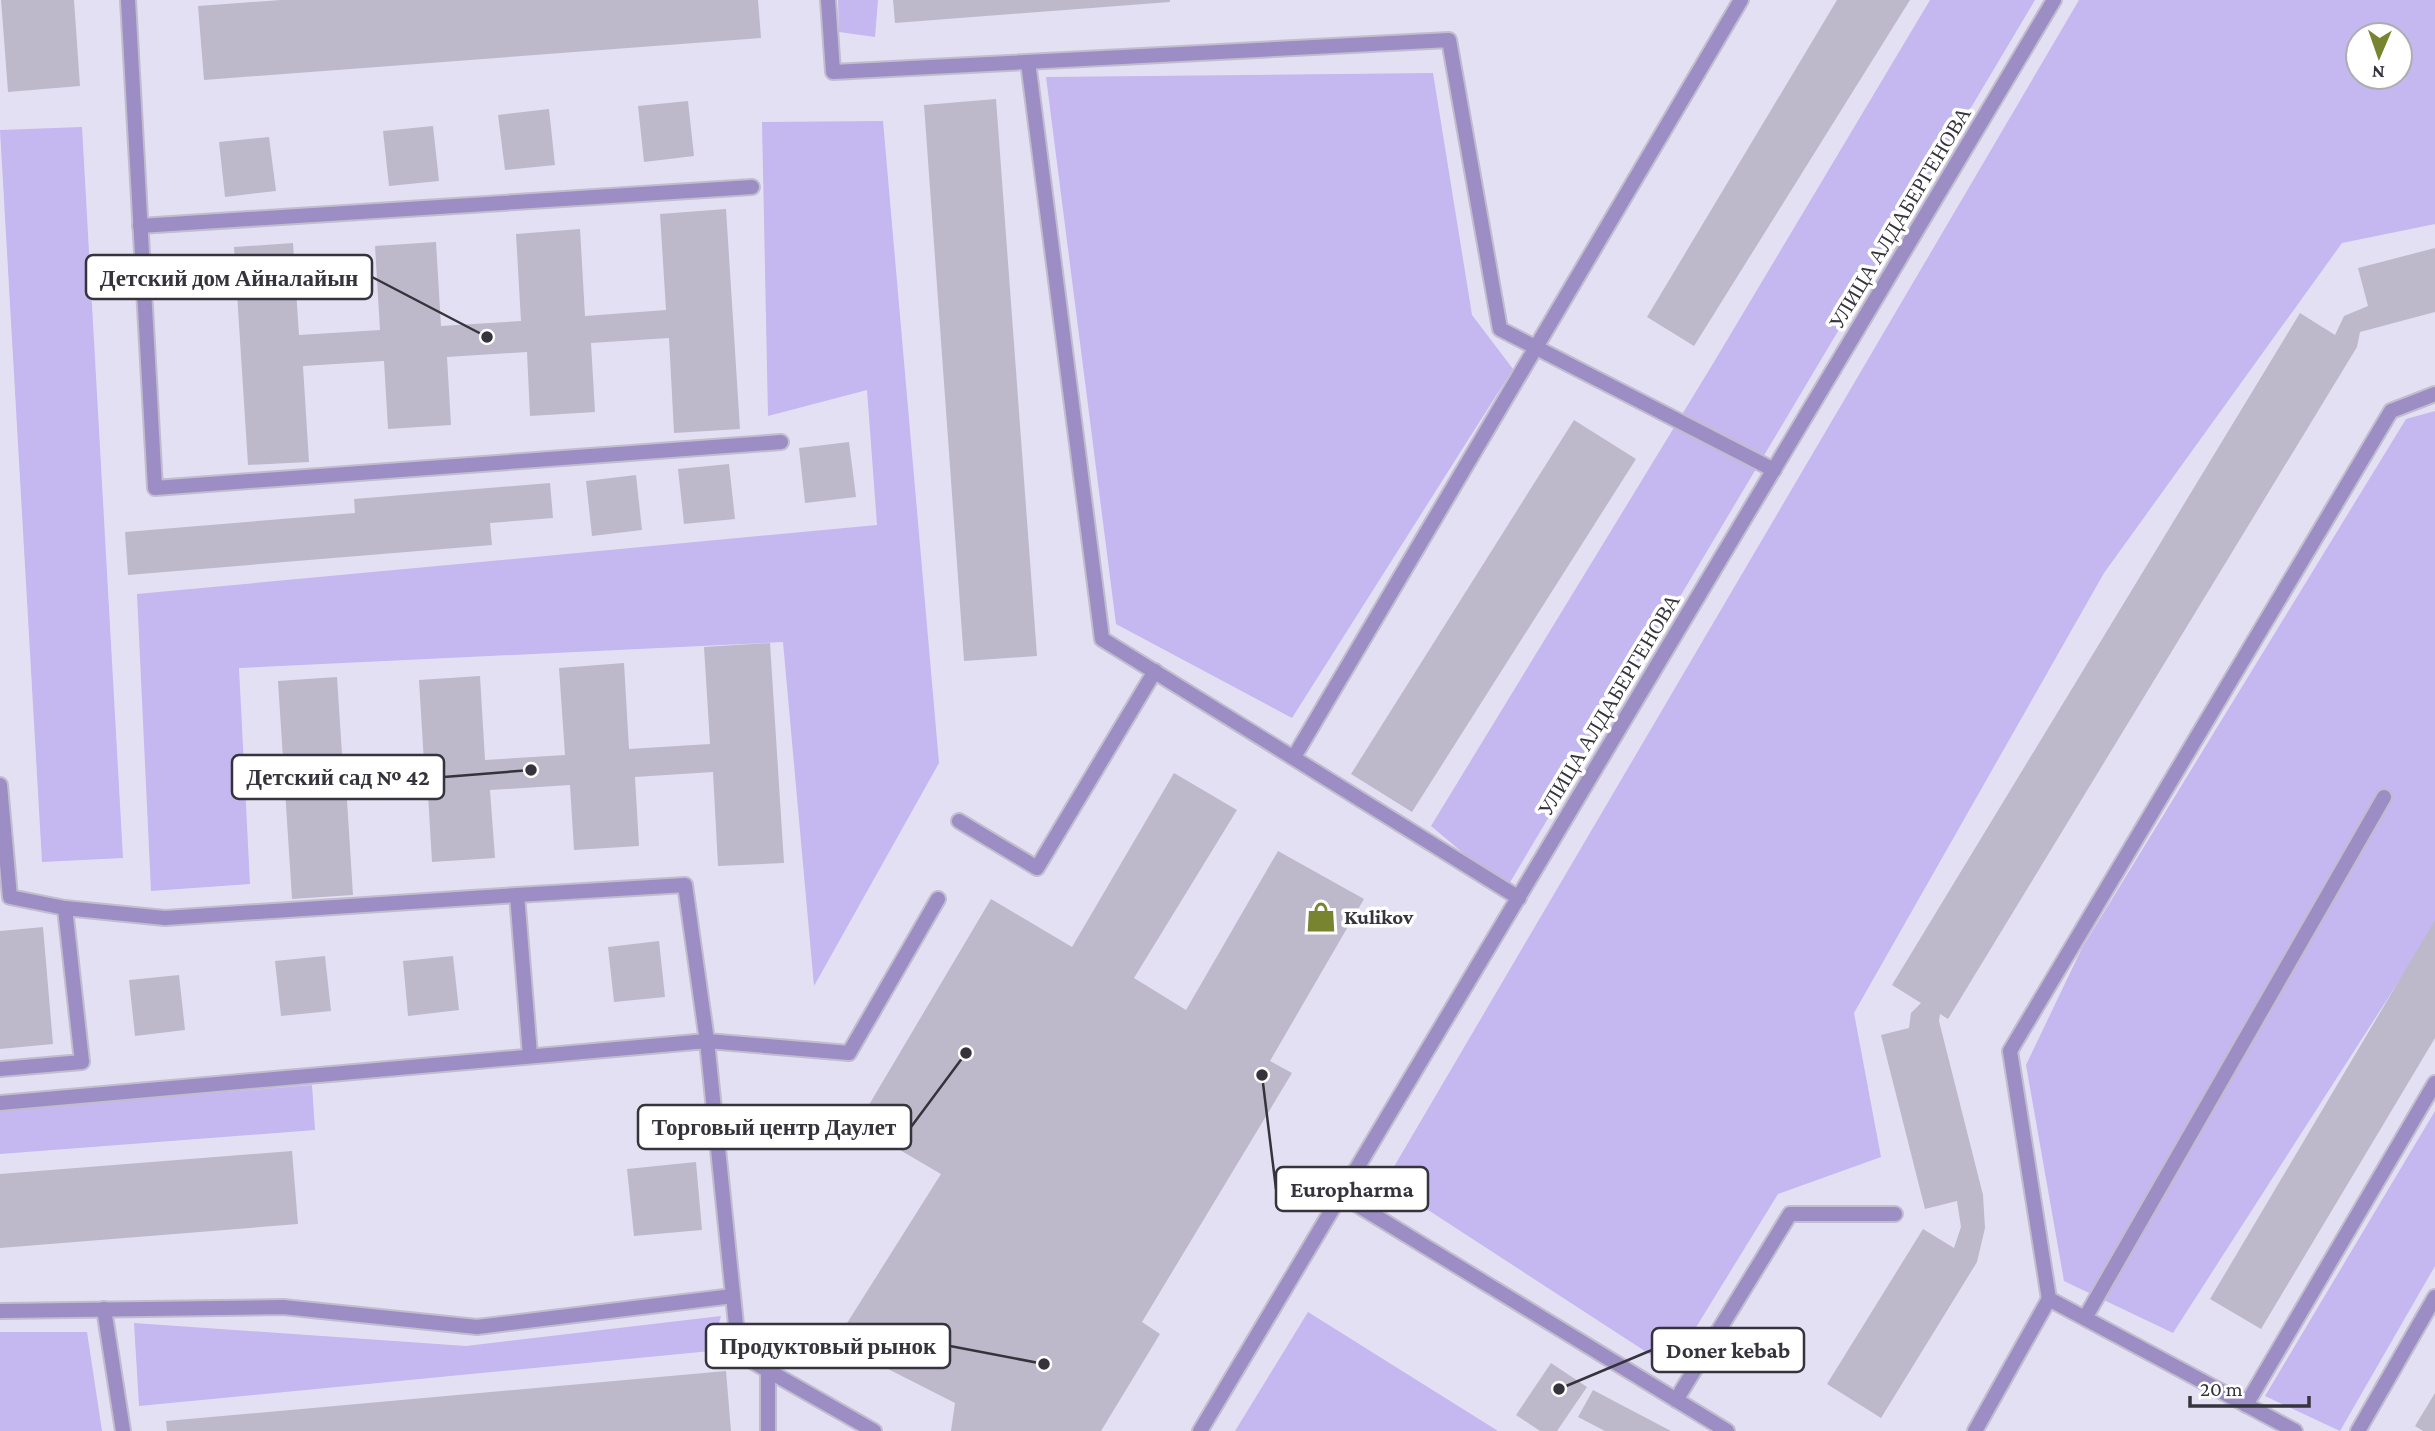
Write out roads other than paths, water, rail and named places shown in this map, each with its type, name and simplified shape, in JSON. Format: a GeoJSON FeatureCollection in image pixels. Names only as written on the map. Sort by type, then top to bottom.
{"type":"FeatureCollection","features":[{"type":"Feature","properties":{"kind":"street"},"geometry":{"type":"LineString","coordinates":[[128,0],[155,488],[781,442]]}},
{"type":"Feature","properties":{"kind":"street"},"geometry":{"type":"LineString","coordinates":[[828,0],[832,72],[1449,40],[1500,329],[1774,470]]}},
{"type":"Feature","properties":{"kind":"street"},"geometry":{"type":"LineString","coordinates":[[1294,757],[1741,0]]}},
{"type":"Feature","properties":{"kind":"street","name":"УЛИЦА АЛДАБЕРГЕНОВА"},"geometry":{"type":"LineString","coordinates":[[1200,1431],[2054,0]]}},
{"type":"Feature","properties":{"kind":"street"},"geometry":{"type":"LineString","coordinates":[[1028,62],[1102,639],[1519,898]]}},
{"type":"Feature","properties":{"kind":"street"},"geometry":{"type":"LineString","coordinates":[[140,226],[751,187]]}},
{"type":"Feature","properties":{"kind":"street"},"geometry":{"type":"LineString","coordinates":[[1975,1431],[2049,1299],[2010,1051],[2391,411],[2435,394]]}},
{"type":"Feature","properties":{"kind":"street"},"geometry":{"type":"LineString","coordinates":[[958,821],[1037,868],[1155,671]]}},
{"type":"Feature","properties":{"kind":"street"},"geometry":{"type":"LineString","coordinates":[[0,785],[10,897],[65,908],[165,918],[685,885],[707,1041],[739,1354],[872,1431]]}},
{"type":"Feature","properties":{"kind":"street"},"geometry":{"type":"LineString","coordinates":[[2085,1318],[2384,797]]}},
{"type":"Feature","properties":{"kind":"street"},"geometry":{"type":"LineString","coordinates":[[517,895],[530,1055]]}},
{"type":"Feature","properties":{"kind":"street"},"geometry":{"type":"LineString","coordinates":[[0,1103],[707,1041],[849,1053],[938,899]]}},
{"type":"Feature","properties":{"kind":"street"},"geometry":{"type":"LineString","coordinates":[[0,1069],[82,1062],[65,908]]}},
{"type":"Feature","properties":{"kind":"street"},"geometry":{"type":"LineString","coordinates":[[2246,1405],[2435,1083]]}},
{"type":"Feature","properties":{"kind":"street"},"geometry":{"type":"LineString","coordinates":[[1341,1195],[1727,1431]]}},
{"type":"Feature","properties":{"kind":"street"},"geometry":{"type":"LineString","coordinates":[[1676,1400],[1790,1214],[1895,1214]]}},
{"type":"Feature","properties":{"kind":"street"},"geometry":{"type":"LineString","coordinates":[[0,1311],[284,1307],[477,1327],[733,1296]]}},
{"type":"Feature","properties":{"kind":"street"},"geometry":{"type":"LineString","coordinates":[[2358,1431],[2435,1297]]}},
{"type":"Feature","properties":{"kind":"street"},"geometry":{"type":"LineString","coordinates":[[2049,1299],[2295,1431]]}},
{"type":"Feature","properties":{"kind":"street"},"geometry":{"type":"LineString","coordinates":[[104,1309],[123,1431]]}},
{"type":"Feature","properties":{"kind":"street"},"geometry":{"type":"LineString","coordinates":[[768,1371],[768,1431]]}},
{"type":"Feature","properties":{"kind":"place","name":"Детский дом Айналайын"},"geometry":{"type":"Point","coordinates":[487,337]}},
{"type":"Feature","properties":{"kind":"place","name":"Детский сад № 42"},"geometry":{"type":"Point","coordinates":[531,770]}},
{"type":"Feature","properties":{"kind":"place","name":"Kulikov"},"geometry":{"type":"Point","coordinates":[1321,917]}},
{"type":"Feature","properties":{"kind":"place","name":"Торговый центр Даулет"},"geometry":{"type":"Point","coordinates":[966,1053]}},
{"type":"Feature","properties":{"kind":"place","name":"Europharma"},"geometry":{"type":"Point","coordinates":[1262,1075]}},
{"type":"Feature","properties":{"kind":"place","name":"Продуктовый рынок"},"geometry":{"type":"Point","coordinates":[1044,1364]}},
{"type":"Feature","properties":{"kind":"place","name":"Doner kebab"},"geometry":{"type":"Point","coordinates":[1559,1389]}}]}
